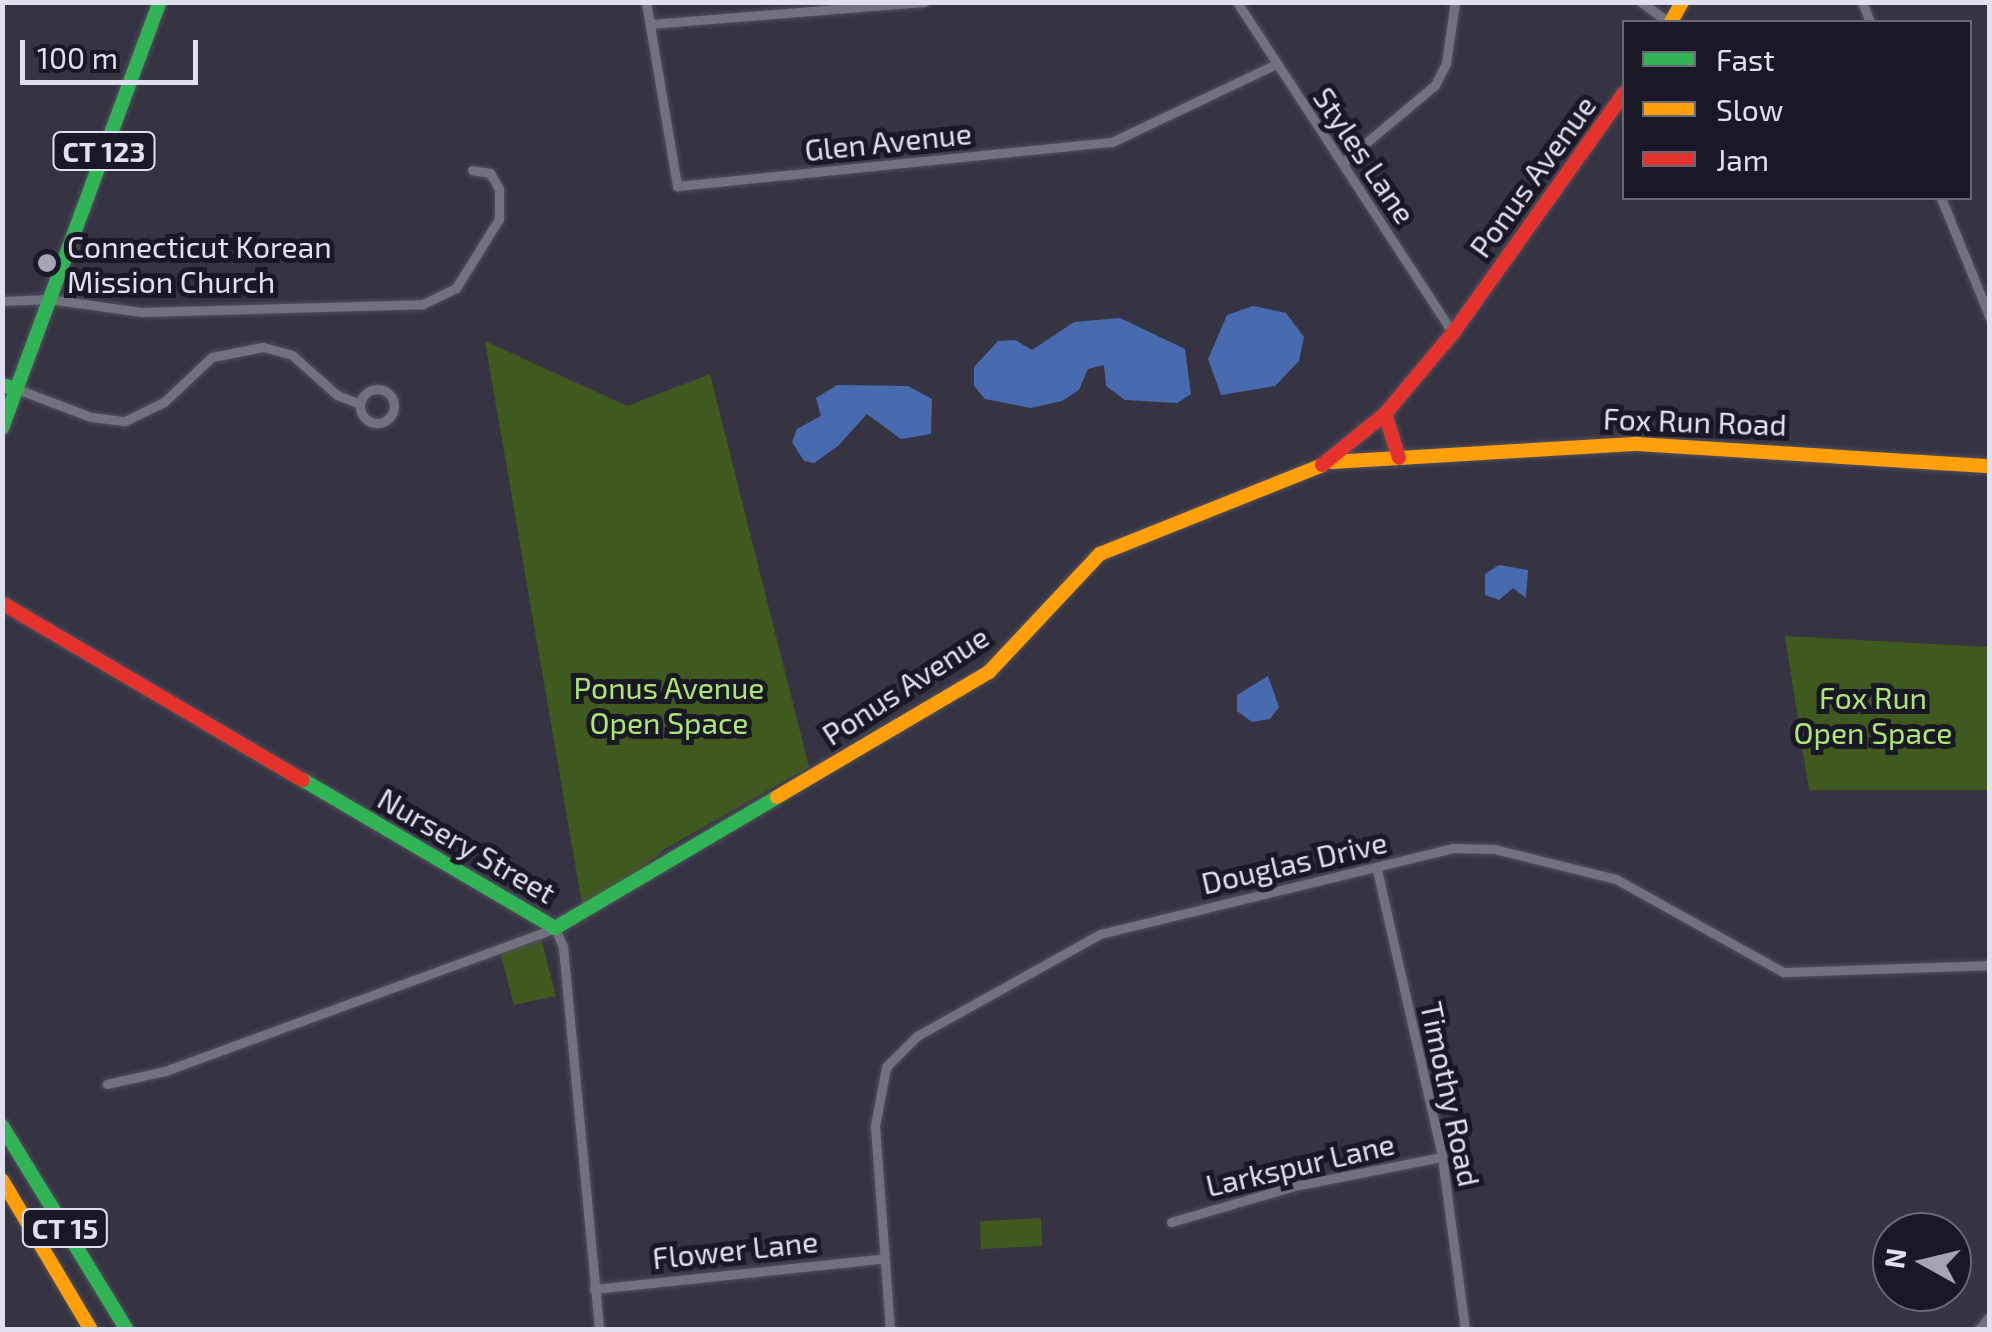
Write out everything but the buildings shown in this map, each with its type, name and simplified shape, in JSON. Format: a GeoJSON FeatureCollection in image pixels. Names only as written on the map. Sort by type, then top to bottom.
{"type":"FeatureCollection","features":[{"type":"Feature","properties":{"kind":"main road","name":"CT 123"},"geometry":{"type":"LineString","coordinates":[[2,428],[10,387],[49,299],[160,2]]}},
{"type":"Feature","properties":{"kind":"main road","name":"Ponus Avenue"},"geometry":{"type":"LineString","coordinates":[[555,928],[988,672],[1100,554],[1330,462],[1386,414],[1453,334],[1622,96]]}},
{"type":"Feature","properties":{"kind":"main road"},"geometry":{"type":"LineString","coordinates":[[1386,414],[1399,458]]}},
{"type":"Feature","properties":{"kind":"main road","name":"Fox Run Road"},"geometry":{"type":"LineString","coordinates":[[1330,462],[1637,444],[1990,466]]}},
{"type":"Feature","properties":{"kind":"main road","name":"Nursery Street"},"geometry":{"type":"LineString","coordinates":[[2,603],[555,928]]}},
{"type":"Feature","properties":{"kind":"main road","name":"CT 15"},"geometry":{"type":"LineString","coordinates":[[2,1126],[127,1330]]}},
{"type":"Feature","properties":{"kind":"main road","name":"CT 15"},"geometry":{"type":"LineString","coordinates":[[2,1180],[90,1330]]}},
{"type":"Feature","properties":{"kind":"main road"},"geometry":{"type":"LineString","coordinates":[[2,1191],[28,1224]]}},
{"type":"Feature","properties":{"kind":"street","name":"Glen Avenue"},"geometry":{"type":"LineString","coordinates":[[646,2],[677,186],[1112,142],[1274,66]]}},
{"type":"Feature","properties":{"kind":"street"},"geometry":{"type":"LineString","coordinates":[[650,24],[924,2]]}},
{"type":"Feature","properties":{"kind":"street","name":"Styles Lane"},"geometry":{"type":"LineString","coordinates":[[1236,2],[1274,66],[1453,334]]}},
{"type":"Feature","properties":{"kind":"street"},"geometry":{"type":"LineString","coordinates":[[1342,163],[1436,85],[1446,63],[1456,2]]}},
{"type":"Feature","properties":{"kind":"street"},"geometry":{"type":"LineString","coordinates":[[1641,2],[1667,20]]}},
{"type":"Feature","properties":{"kind":"street"},"geometry":{"type":"LineString","coordinates":[[2,301],[49,299],[142,312],[423,304],[456,288],[499,218],[499,189],[490,173],[472,170]]}},
{"type":"Feature","properties":{"kind":"street"},"geometry":{"type":"LineString","coordinates":[[1942,200],[1990,318]]}},
{"type":"Feature","properties":{"kind":"street"},"geometry":{"type":"LineString","coordinates":[[10,387],[106,421],[125,421],[164,402],[212,357],[263,347],[292,356],[337,395],[360,404]]}},
{"type":"Feature","properties":{"kind":"street","name":"Douglas Drive"},"geometry":{"type":"LineString","coordinates":[[890,1330],[881,1259],[876,1094],[886,1067],[916,1036],[1100,934],[1377,870],[1452,848],[1549,860],[1616,880],[1784,972],[1990,965]]}},
{"type":"Feature","properties":{"kind":"street","name":"Timothy Road"},"geometry":{"type":"LineString","coordinates":[[1377,870],[1442,1158],[1465,1330]]}},
{"type":"Feature","properties":{"kind":"street","name":"Ponus Avenue"},"geometry":{"type":"LineString","coordinates":[[107,1084],[165,1072],[555,928]]}},
{"type":"Feature","properties":{"kind":"street","name":"Nursery Street"},"geometry":{"type":"LineString","coordinates":[[555,928],[563,947],[599,1330]]}},
{"type":"Feature","properties":{"kind":"street","name":"Larkspur Lane"},"geometry":{"type":"LineString","coordinates":[[1171,1222],[1294,1186],[1442,1158]]}},
{"type":"Feature","properties":{"kind":"street","name":"Flower Lane"},"geometry":{"type":"LineString","coordinates":[[594,1289],[881,1259]]}},
{"type":"Feature","properties":{"kind":"street"},"geometry":{"type":"LineString","coordinates":[[1978,1330],[1990,1316]]}},
{"type":"Feature","properties":{"kind":"green space","name":"Ponus Avenue Open Space"},"geometry":{"type":"Polygon","coordinates":[[[485,341],[627,406],[710,374],[809,767],[665,849],[584,915],[485,341]]]}},
{"type":"Feature","properties":{"kind":"green space","name":"Fox Run Open Space"},"geometry":{"type":"Polygon","coordinates":[[[1785,636],[1989,647],[1989,790],[1809,790],[1785,636]]]}},
{"type":"Feature","properties":{"kind":"green space"},"geometry":{"type":"Polygon","coordinates":[[[541,938],[556,996],[514,1005],[500,952],[541,938]]]}},
{"type":"Feature","properties":{"kind":"green space"},"geometry":{"type":"Polygon","coordinates":[[[1041,1218],[1042,1246],[981,1249],[980,1221],[1041,1218]]]}},
{"type":"Feature","properties":{"kind":"water"},"geometry":{"type":"Polygon","coordinates":[[[1253,306],[1286,313],[1304,337],[1299,361],[1275,386],[1221,395],[1208,359],[1227,315],[1253,306]]]}},
{"type":"Feature","properties":{"kind":"water"},"geometry":{"type":"Polygon","coordinates":[[[1120,318],[1185,349],[1191,394],[1177,403],[1125,400],[1106,386],[1104,365],[1088,369],[1079,390],[1062,401],[1031,408],[985,399],[974,386],[974,367],[998,341],[1015,340],[1032,350],[1074,322],[1120,318]]]}},
{"type":"Feature","properties":{"kind":"water"},"geometry":{"type":"Polygon","coordinates":[[[837,385],[908,386],[932,399],[931,434],[901,439],[867,414],[838,446],[814,463],[804,461],[792,442],[797,429],[821,416],[816,398],[837,385]]]}},
{"type":"Feature","properties":{"kind":"water"},"geometry":{"type":"Polygon","coordinates":[[[1499,565],[1528,570],[1526,598],[1513,588],[1499,600],[1485,595],[1485,574],[1499,565]]]}},
{"type":"Feature","properties":{"kind":"water"},"geometry":{"type":"Polygon","coordinates":[[[1268,676],[1279,707],[1270,719],[1252,722],[1237,711],[1237,695],[1268,676]]]}},
{"type":"Feature","properties":{"kind":"traffic: fast"},"geometry":{"type":"LineString","coordinates":[[2,428],[160,2]]}},
{"type":"Feature","properties":{"kind":"traffic: fast"},"geometry":{"type":"LineString","coordinates":[[2,385],[17,389]]}},
{"type":"Feature","properties":{"kind":"traffic: fast"},"geometry":{"type":"LineString","coordinates":[[303,780],[555,928],[777,797]]}},
{"type":"Feature","properties":{"kind":"traffic: fast"},"geometry":{"type":"LineString","coordinates":[[2,1126],[127,1330]]}},
{"type":"Feature","properties":{"kind":"traffic: slow"},"geometry":{"type":"LineString","coordinates":[[1672,20],[1682,2]]}},
{"type":"Feature","properties":{"kind":"traffic: slow"},"geometry":{"type":"LineString","coordinates":[[1332,462],[1637,444],[1990,466]]}},
{"type":"Feature","properties":{"kind":"traffic: slow"},"geometry":{"type":"LineString","coordinates":[[777,797],[989,672],[1100,554],[1322,465]]}},
{"type":"Feature","properties":{"kind":"traffic: slow"},"geometry":{"type":"LineString","coordinates":[[2,1180],[91,1330]]}},
{"type":"Feature","properties":{"kind":"traffic: jam"},"geometry":{"type":"LineString","coordinates":[[1322,465],[1385,414],[1453,333],[1622,96]]}},
{"type":"Feature","properties":{"kind":"traffic: jam"},"geometry":{"type":"LineString","coordinates":[[1385,414],[1399,458]]}},
{"type":"Feature","properties":{"kind":"traffic: jam"},"geometry":{"type":"LineString","coordinates":[[2,603],[303,780]]}},
{"type":"Feature","properties":{"kind":"place","name":"Connecticut Korean Mission Church"},"geometry":{"type":"Point","coordinates":[47,263]}}]}
